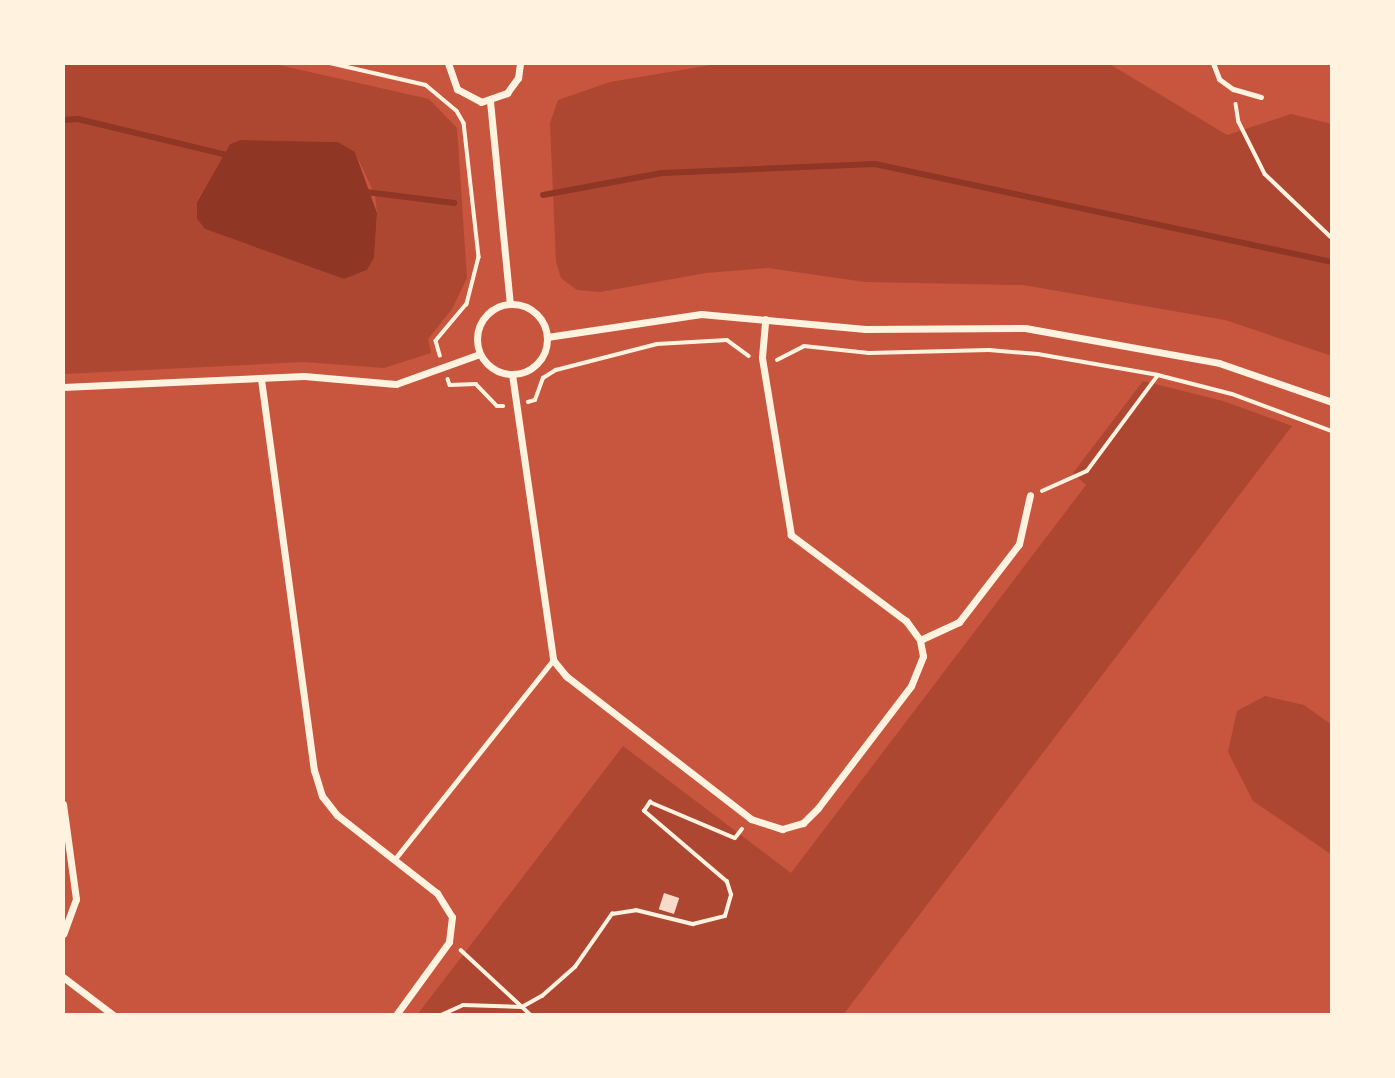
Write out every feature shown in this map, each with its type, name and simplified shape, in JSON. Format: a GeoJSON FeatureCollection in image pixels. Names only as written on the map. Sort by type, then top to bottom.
{"type":"FeatureCollection","features":[{"type":"Feature","properties":{"kind":"street"},"geometry":{"type":"LineString","coordinates":[[448,63],[452,81],[464,96],[490,101],[514,86],[520,63]]}},
{"type":"Feature","properties":{"kind":"street"},"geometry":{"type":"LineString","coordinates":[[490,101],[510,304]]}},
{"type":"Feature","properties":{"kind":"street"},"geometry":{"type":"LineString","coordinates":[[510,304],[521,305],[540,317],[547,337],[541,359],[512,374],[493,369],[480,354],[477,331],[489,312],[510,304]]}},
{"type":"Feature","properties":{"kind":"street"},"geometry":{"type":"LineString","coordinates":[[547,337],[701,314],[865,329],[1026,328],[1219,363],[1332,402]]}},
{"type":"Feature","properties":{"kind":"street"},"geometry":{"type":"LineString","coordinates":[[512,374],[553,660],[566,676],[751,818],[782,828],[803,822],[818,808],[919,673],[920,640],[906,621],[791,536],[762,357],[765,319]]}},
{"type":"Feature","properties":{"kind":"street"},"geometry":{"type":"LineString","coordinates":[[63,387],[303,376],[396,384],[480,354]]}},
{"type":"Feature","properties":{"kind":"street"},"geometry":{"type":"LineString","coordinates":[[261,379],[313,770],[322,796],[337,815],[447,905],[453,929],[449,942],[396,1015]]}},
{"type":"Feature","properties":{"kind":"street"},"geometry":{"type":"LineString","coordinates":[[920,640],[960,622],[1019,544],[1030,495]]}},
{"type":"Feature","properties":{"kind":"street"},"geometry":{"type":"LineString","coordinates":[[63,804],[76,899],[63,934]]}},
{"type":"Feature","properties":{"kind":"street"},"geometry":{"type":"LineString","coordinates":[[63,977],[113,1015]]}},
{"type":"Feature","properties":{"kind":"lane"},"geometry":{"type":"LineString","coordinates":[[1213,63],[1219,79],[1233,89],[1261,97]]}},
{"type":"Feature","properties":{"kind":"lane"},"geometry":{"type":"LineString","coordinates":[[394,860],[553,660]]}},
{"type":"Feature","properties":{"kind":"path"},"geometry":{"type":"LineString","coordinates":[[330,63],[426,85],[441,95],[464,123],[479,257],[467,304],[436,341],[450,385],[476,384],[497,406],[534,400],[543,378],[556,370],[657,344],[727,340],[740,346],[744,356],[782,361],[804,346],[869,353],[989,350],[1157,375],[1232,394],[1332,431]]}},
{"type":"Feature","properties":{"kind":"path"},"geometry":{"type":"LineString","coordinates":[[1233,89],[1239,122],[1255,159],[1332,238]]}},
{"type":"Feature","properties":{"kind":"path"},"geometry":{"type":"LineString","coordinates":[[1030,495],[1059,486],[1087,471],[1157,375]]}},
{"type":"Feature","properties":{"kind":"path"},"geometry":{"type":"LineString","coordinates":[[441,1015],[463,1005],[522,1007],[560,984],[612,914],[636,909],[693,924],[724,916],[731,895],[727,882],[644,811],[645,805],[650,802],[734,838],[751,818]]}},
{"type":"Feature","properties":{"kind":"path"},"geometry":{"type":"LineString","coordinates":[[449,942],[531,1015]]}},
{"type":"Feature","properties":{"kind":"shaded area"},"geometry":{"type":"Polygon","coordinates":[[[63,63],[270,63],[429,99],[457,128],[467,278],[452,309],[428,339],[431,353],[384,368],[304,362],[63,374],[63,63]],[[239,140],[230,144],[197,201],[197,219],[205,229],[344,279],[367,270],[374,258],[377,213],[375,195],[355,152],[338,142],[239,140]]]}},
{"type":"Feature","properties":{"kind":"shaded area"},"geometry":{"type":"Polygon","coordinates":[[[723,63],[1108,63],[1227,135],[1291,114],[1332,124],[1332,356],[1225,320],[1023,285],[865,282],[768,268],[706,273],[600,292],[577,290],[561,278],[556,262],[550,123],[558,100],[610,82],[723,63]]]}},
{"type":"Feature","properties":{"kind":"shaded area"},"geometry":{"type":"Polygon","coordinates":[[[240,140],[338,142],[355,152],[377,213],[374,258],[367,270],[344,279],[205,229],[197,219],[197,202],[230,144],[240,140]]]}},
{"type":"Feature","properties":{"kind":"shaded area"},"geometry":{"type":"Polygon","coordinates":[[[1143,381],[1223,401],[1292,426],[843,1015],[417,1015],[623,746],[791,873],[1086,485],[1073,473],[1143,381]]]}},
{"type":"Feature","properties":{"kind":"shaded area"},"geometry":{"type":"Polygon","coordinates":[[[1265,696],[1304,705],[1332,725],[1332,855],[1253,801],[1228,752],[1237,711],[1265,696]]]}},
{"type":"Feature","properties":{"kind":"building"},"geometry":{"type":"Polygon","coordinates":[[[664,893],[679,898],[674,914],[659,909],[664,893]]]}},
{"type":"Feature","properties":{"kind":"waterway"},"geometry":{"type":"LineString","coordinates":[[63,120],[78,119],[231,156]]}},
{"type":"Feature","properties":{"kind":"waterway"},"geometry":{"type":"LineString","coordinates":[[543,195],[662,173],[875,164],[1332,262]]}},
{"type":"Feature","properties":{"kind":"waterway"},"geometry":{"type":"LineString","coordinates":[[366,192],[454,203]]}}]}
